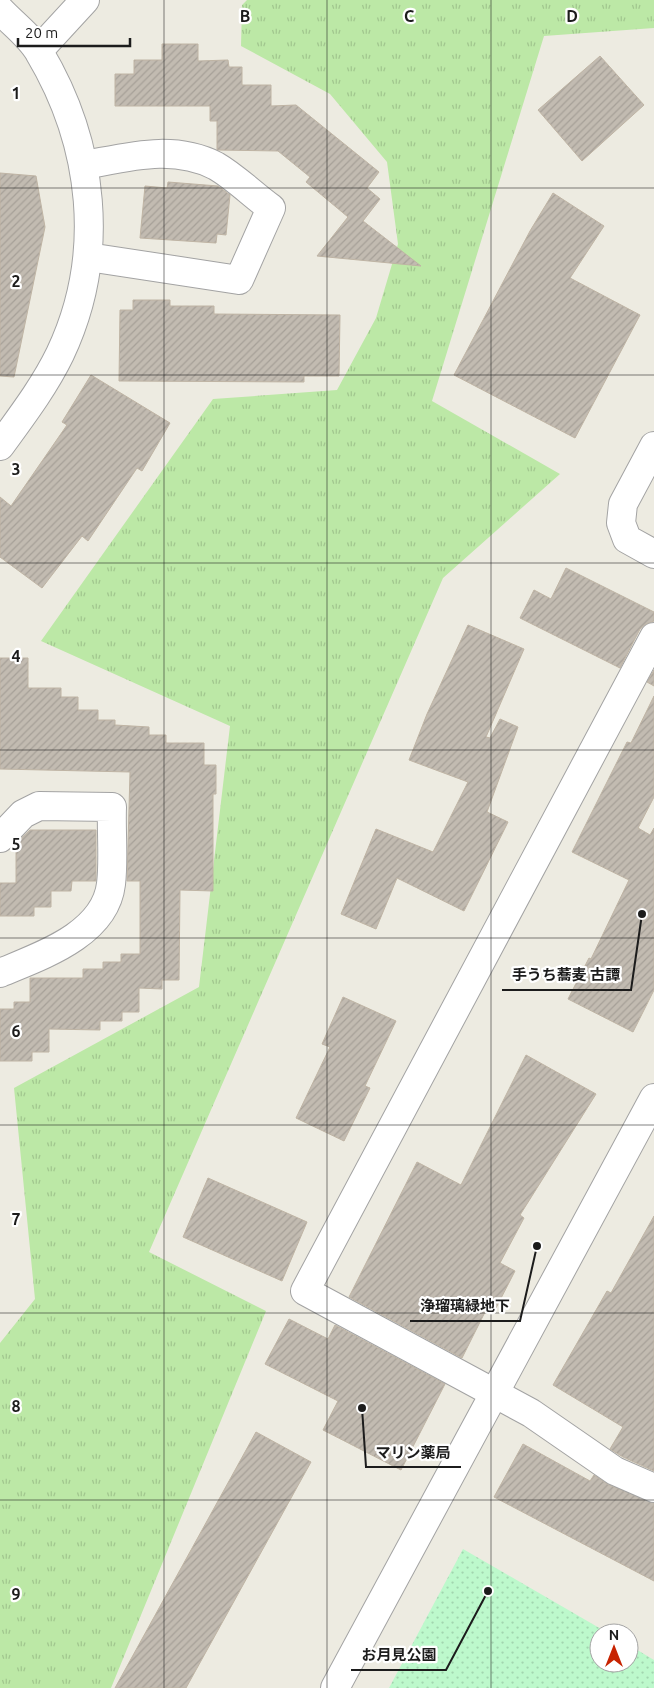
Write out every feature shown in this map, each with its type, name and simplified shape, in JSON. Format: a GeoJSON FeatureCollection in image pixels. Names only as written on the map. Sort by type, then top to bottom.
{"type":"FeatureCollection","features":[{"type":"Feature","properties":{"kind":"street"},"geometry":{"type":"LineString","coordinates":[[38,50],[85,0]]}},
{"type":"Feature","properties":{"kind":"street"},"geometry":{"type":"LineString","coordinates":[[0,10],[38,50],[66,108],[85,165],[90,216],[88,257],[78,306],[60,354],[28,407],[0,446]]}},
{"type":"Feature","properties":{"kind":"street"},"geometry":{"type":"LineString","coordinates":[[85,165],[157,152],[186,154],[217,167],[271,208],[240,280],[88,257]]}},
{"type":"Feature","properties":{"kind":"street"},"geometry":{"type":"LineString","coordinates":[[654,446],[623,504],[621,523],[627,539],[654,554]]}},
{"type":"Feature","properties":{"kind":"street"},"geometry":{"type":"LineString","coordinates":[[654,637],[305,1291],[531,1413],[615,1471],[654,1488]]}},
{"type":"Feature","properties":{"kind":"street"},"geometry":{"type":"LineString","coordinates":[[0,838],[23,814],[38,806],[112,807],[111,885],[104,906],[84,930],[63,945],[0,973]]}},
{"type":"Feature","properties":{"kind":"street"},"geometry":{"type":"LineString","coordinates":[[335,1688],[654,1098]]}},
{"type":"Feature","properties":{"kind":"green space"},"geometry":{"type":"Polygon","coordinates":[[[247,0],[654,0],[654,28],[544,36],[432,401],[560,474],[443,578],[149,1252],[266,1311],[111,1688],[0,1688],[0,1343],[35,1299],[14,1088],[199,987],[230,726],[41,641],[213,399],[337,390],[376,318],[398,244],[387,162],[330,94],[241,46],[242,5],[247,0]]]}},
{"type":"Feature","properties":{"kind":"green space"},"geometry":{"type":"Polygon","coordinates":[[[463,1549],[591,1623],[589,1623],[589,1673],[639,1673],[639,1651],[654,1660],[654,1688],[389,1688],[463,1549]]]}},
{"type":"Feature","properties":{"kind":"building"},"geometry":{"type":"Polygon","coordinates":[[[162,44],[198,44],[198,61],[228,60],[229,67],[242,67],[242,85],[271,85],[271,106],[296,105],[379,172],[367,188],[380,199],[363,221],[421,266],[317,256],[348,217],[306,182],[310,177],[278,151],[217,150],[217,121],[210,121],[210,106],[115,106],[115,74],[134,74],[134,60],[162,60],[162,44]]]}},
{"type":"Feature","properties":{"kind":"building"},"geometry":{"type":"Polygon","coordinates":[[[600,56],[644,105],[582,161],[538,110],[600,56]]]}},
{"type":"Feature","properties":{"kind":"building"},"geometry":{"type":"Polygon","coordinates":[[[0,173],[36,176],[45,227],[14,377],[0,376],[0,173]]]}},
{"type":"Feature","properties":{"kind":"building"},"geometry":{"type":"Polygon","coordinates":[[[168,182],[218,186],[230,195],[226,235],[217,234],[216,243],[140,238],[145,186],[167,188],[168,182]]]}},
{"type":"Feature","properties":{"kind":"building"},"geometry":{"type":"Polygon","coordinates":[[[553,193],[604,226],[570,278],[640,315],[575,438],[454,375],[530,231],[553,193]]]}},
{"type":"Feature","properties":{"kind":"building"},"geometry":{"type":"Polygon","coordinates":[[[133,300],[170,300],[170,306],[214,306],[214,314],[340,315],[339,376],[304,376],[304,382],[119,381],[120,310],[133,310],[133,300]]]}},
{"type":"Feature","properties":{"kind":"building"},"geometry":{"type":"Polygon","coordinates":[[[91,375],[170,423],[142,471],[137,468],[88,541],[82,536],[42,588],[0,557],[0,497],[11,506],[67,425],[62,422],[91,375]]]}},
{"type":"Feature","properties":{"kind":"building"},"geometry":{"type":"Polygon","coordinates":[[[566,568],[654,612],[654,621],[640,629],[620,668],[520,618],[534,590],[551,599],[566,568]]]}},
{"type":"Feature","properties":{"kind":"building"},"geometry":{"type":"Polygon","coordinates":[[[468,625],[524,649],[486,737],[490,738],[500,719],[518,727],[487,812],[508,822],[464,911],[397,878],[376,929],[341,914],[376,829],[433,852],[468,782],[409,760],[427,714],[468,625]]]}},
{"type":"Feature","properties":{"kind":"building"},"geometry":{"type":"Polygon","coordinates":[[[0,658],[28,658],[28,688],[61,688],[61,697],[78,697],[78,710],[98,710],[98,720],[115,720],[115,725],[149,727],[149,735],[166,735],[166,743],[204,743],[204,765],[216,765],[216,794],[213,794],[213,891],[180,890],[179,980],[162,980],[162,989],[139,988],[139,1012],[122,1012],[122,1021],[100,1021],[100,1030],[49,1029],[49,1052],[32,1052],[32,1061],[0,1061],[0,1009],[14,1009],[14,1002],[30,1002],[30,978],[83,978],[83,969],[103,969],[103,962],[121,962],[121,954],[140,954],[140,881],[127,881],[130,772],[0,769],[0,658]]]}},
{"type":"Feature","properties":{"kind":"building"},"geometry":{"type":"Polygon","coordinates":[[[654,670],[654,686],[647,682],[654,670]]]}},
{"type":"Feature","properties":{"kind":"building"},"geometry":{"type":"Polygon","coordinates":[[[654,696],[654,797],[638,828],[650,835],[654,828],[654,990],[633,1032],[568,999],[589,958],[591,959],[629,880],[572,852],[627,742],[631,743],[654,696]]]}},
{"type":"Feature","properties":{"kind":"building"},"geometry":{"type":"Polygon","coordinates":[[[30,830],[96,830],[96,881],[72,881],[71,891],[51,891],[51,907],[34,907],[34,916],[0,916],[0,883],[16,883],[16,843],[30,830]]]}},
{"type":"Feature","properties":{"kind":"building"},"geometry":{"type":"Polygon","coordinates":[[[343,997],[396,1021],[365,1086],[370,1088],[344,1141],[296,1118],[330,1047],[322,1044],[343,997]]]}},
{"type":"Feature","properties":{"kind":"building"},"geometry":{"type":"Polygon","coordinates":[[[526,1055],[596,1094],[520,1215],[524,1218],[500,1263],[515,1271],[496,1308],[489,1304],[462,1358],[349,1297],[417,1162],[461,1185],[526,1055]]]}},
{"type":"Feature","properties":{"kind":"building"},"geometry":{"type":"Polygon","coordinates":[[[208,1178],[307,1222],[282,1281],[183,1237],[208,1178]]]}},
{"type":"Feature","properties":{"kind":"building"},"geometry":{"type":"Polygon","coordinates":[[[654,1216],[654,1471],[610,1449],[623,1427],[553,1385],[607,1291],[611,1293],[654,1216]]]}},
{"type":"Feature","properties":{"kind":"building"},"geometry":{"type":"Polygon","coordinates":[[[289,1319],[328,1339],[335,1325],[445,1384],[401,1470],[323,1430],[338,1401],[265,1364],[289,1319]]]}},
{"type":"Feature","properties":{"kind":"building"},"geometry":{"type":"Polygon","coordinates":[[[256,1432],[311,1462],[186,1688],[115,1688],[256,1432]]]}},
{"type":"Feature","properties":{"kind":"building"},"geometry":{"type":"Polygon","coordinates":[[[523,1444],[590,1481],[594,1475],[609,1485],[654,1503],[654,1581],[494,1497],[523,1444]]]}},
{"type":"Feature","properties":{"kind":"place","name":"手うち蕎麦 古譚"},"geometry":{"type":"Point","coordinates":[642,914]}},
{"type":"Feature","properties":{"kind":"place","name":"浄瑠璃緑地下"},"geometry":{"type":"Point","coordinates":[537,1246]}},
{"type":"Feature","properties":{"kind":"place","name":"マリン薬局"},"geometry":{"type":"Point","coordinates":[362,1408]}},
{"type":"Feature","properties":{"kind":"place","name":"お月見公園"},"geometry":{"type":"Point","coordinates":[488,1591]}}]}
